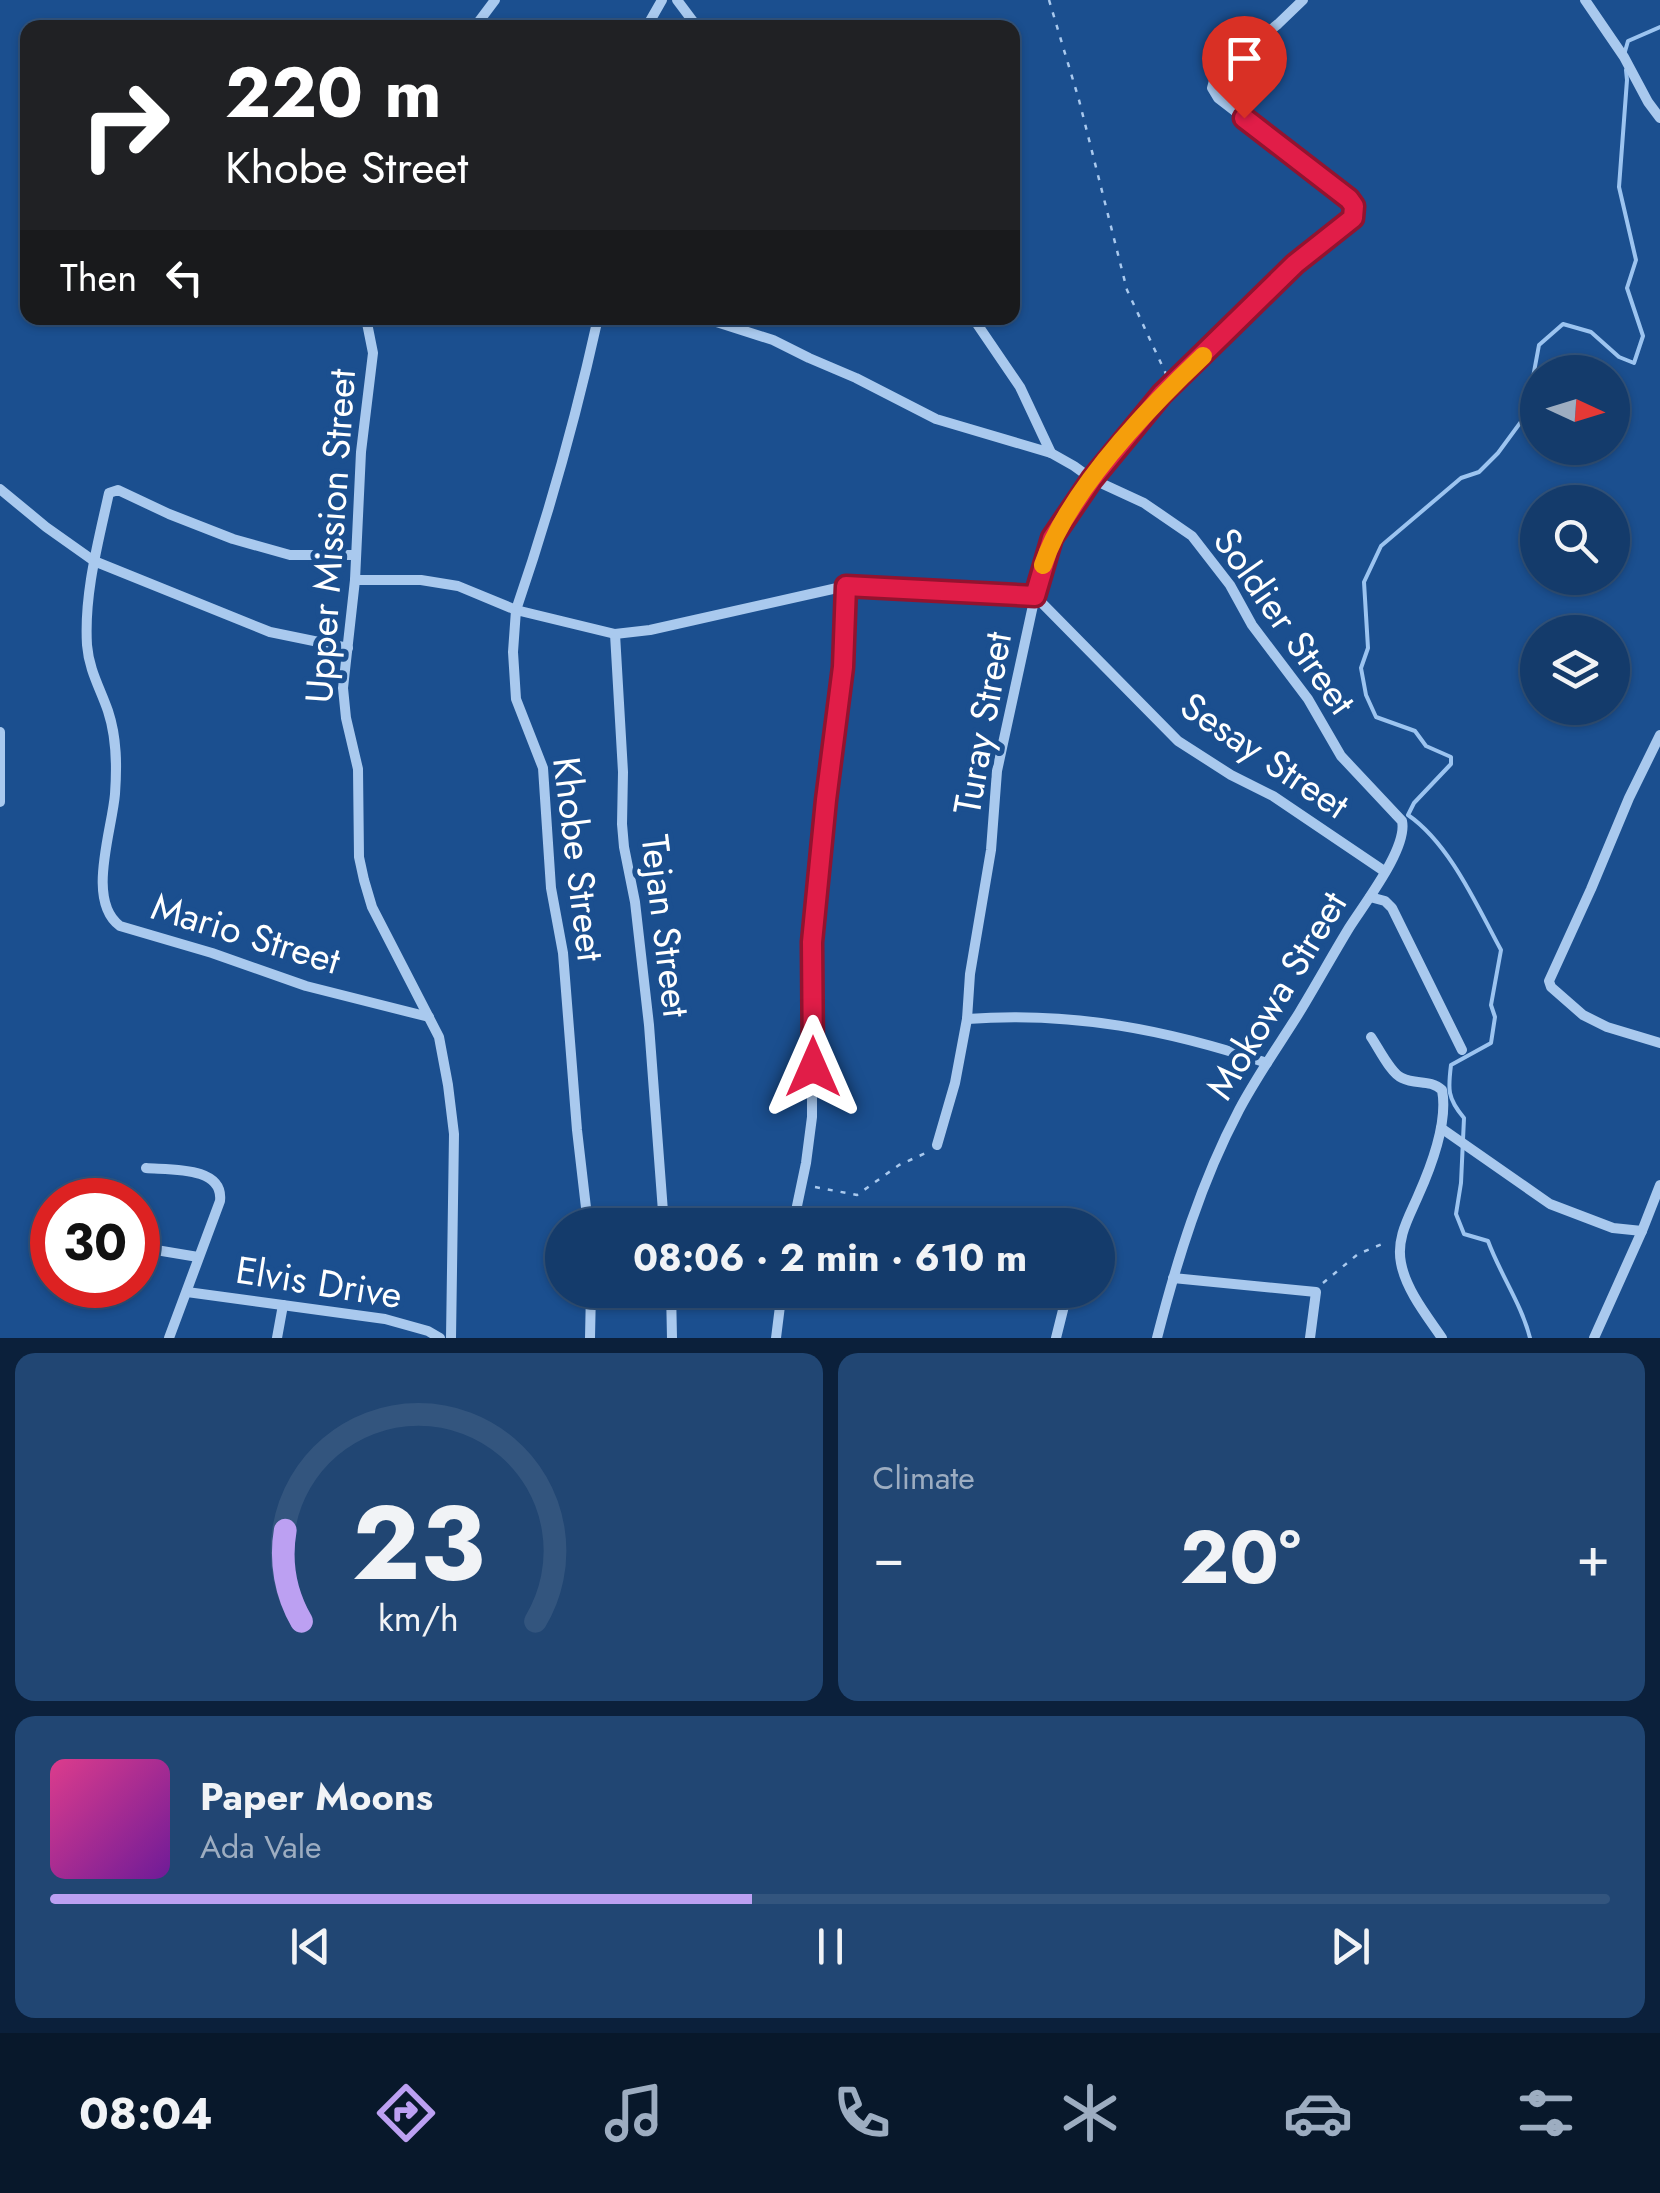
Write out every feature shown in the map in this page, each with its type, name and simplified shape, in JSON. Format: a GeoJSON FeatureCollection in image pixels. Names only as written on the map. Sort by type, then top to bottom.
{"type":"FeatureCollection","features":[{"type":"Feature","properties":{"kind":"street","name":"Turay Street"},"geometry":{"type":"LineString","coordinates":[[937,1145],[955,1084],[967,1019],[970,974],[991,850],[997,771],[1035,596],[1052,538],[1092,479],[1172,386],[1295,264],[1353,218],[1354,206],[1349,199],[1218,98],[1212,88],[1224,66],[1303,0]]}},
{"type":"Feature","properties":{"kind":"street"},"geometry":{"type":"LineString","coordinates":[[1585,0],[1660,118]]}},
{"type":"Feature","properties":{"kind":"street","name":"Upper Mission Street"},"geometry":{"type":"LineString","coordinates":[[367,325],[373,353],[361,452],[355,580],[343,688],[358,768],[364,880],[372,908],[439,1037],[448,1085],[454,1134],[450,1338]]}},
{"type":"Feature","properties":{"kind":"street","name":"Khobe Street"},"geometry":{"type":"LineString","coordinates":[[586,1208],[562,954],[551,888],[543,768],[516,699],[512,652],[516,610],[574,427],[596,325]]}},
{"type":"Feature","properties":{"kind":"street","name":"Soldier Street"},"geometry":{"type":"LineString","coordinates":[[726,325],[773,340],[936,419],[1051,453],[1092,479],[1144,502],[1192,536],[1308,699],[1341,756],[1397,814],[1404,829]]}},
{"type":"Feature","properties":{"kind":"street"},"geometry":{"type":"LineString","coordinates":[[978,325],[1020,386],[1051,453]]}},
{"type":"Feature","properties":{"kind":"street"},"geometry":{"type":"LineString","coordinates":[[0,489],[94,561],[270,632],[348,648]]}},
{"type":"Feature","properties":{"kind":"street"},"geometry":{"type":"LineString","coordinates":[[94,561],[109,493],[114,490],[169,514],[290,555],[355,555]]}},
{"type":"Feature","properties":{"kind":"street","name":"Mario Street"},"geometry":{"type":"LineString","coordinates":[[94,561],[88,610],[91,672],[107,707],[116,750],[114,800],[104,864],[105,908],[111,919],[120,926],[306,986],[429,1018]]}},
{"type":"Feature","properties":{"kind":"street"},"geometry":{"type":"LineString","coordinates":[[355,580],[421,580],[458,586],[516,610],[615,634],[650,630],[846,586],[1035,596]]}},
{"type":"Feature","properties":{"kind":"street"},"geometry":{"type":"LineString","coordinates":[[797,1208],[812,1117],[812,942],[843,667],[846,586]]}},
{"type":"Feature","properties":{"kind":"street","name":"Sesay Street"},"geometry":{"type":"LineString","coordinates":[[1035,596],[1178,741],[1230,775],[1273,796],[1384,871]]}},
{"type":"Feature","properties":{"kind":"street","name":"Tejan Street"},"geometry":{"type":"LineString","coordinates":[[615,634],[622,824],[649,1025],[663,1208]]}},
{"type":"Feature","properties":{"kind":"street"},"geometry":{"type":"LineString","coordinates":[[0,732],[0,802]]}},
{"type":"Feature","properties":{"kind":"street"},"geometry":{"type":"LineString","coordinates":[[1660,736],[1550,976],[1550,986],[1583,1015],[1607,1027],[1660,1043]]}},
{"type":"Feature","properties":{"kind":"street","name":"Mokowa Street"},"geometry":{"type":"LineString","coordinates":[[1156,1338],[1180,1250],[1238,1112],[1370,897],[1400,844],[1404,829]]}},
{"type":"Feature","properties":{"kind":"street"},"geometry":{"type":"LineString","coordinates":[[1370,897],[1385,901],[1392,908],[1462,1050]]}},
{"type":"Feature","properties":{"kind":"street"},"geometry":{"type":"LineString","coordinates":[[967,1019],[1016,1015],[1090,1020],[1205,1042],[1267,1063]]}},
{"type":"Feature","properties":{"kind":"street"},"geometry":{"type":"LineString","coordinates":[[1372,1037],[1396,1075],[1404,1080],[1432,1083],[1442,1090],[1444,1110],[1440,1128],[1423,1185],[1400,1237],[1400,1262],[1406,1282],[1442,1338]]}},
{"type":"Feature","properties":{"kind":"street"},"geometry":{"type":"LineString","coordinates":[[1440,1128],[1550,1204],[1613,1228],[1642,1231]]}},
{"type":"Feature","properties":{"kind":"street"},"geometry":{"type":"LineString","coordinates":[[146,1168],[208,1176],[222,1190],[170,1338]]}},
{"type":"Feature","properties":{"kind":"street"},"geometry":{"type":"LineString","coordinates":[[1594,1338],[1660,1185]]}},
{"type":"Feature","properties":{"kind":"street"},"geometry":{"type":"LineString","coordinates":[[160,1250],[198,1256]]}},
{"type":"Feature","properties":{"kind":"street"},"geometry":{"type":"LineString","coordinates":[[1173,1278],[1316,1292],[1310,1338]]}},
{"type":"Feature","properties":{"kind":"street","name":"Elvis Drive"},"geometry":{"type":"LineString","coordinates":[[186,1292],[385,1319],[440,1338]]}},
{"type":"Feature","properties":{"kind":"street"},"geometry":{"type":"LineString","coordinates":[[277,1338],[283,1305]]}},
{"type":"Feature","properties":{"kind":"street"},"geometry":{"type":"LineString","coordinates":[[590,1338],[591,1308]]}},
{"type":"Feature","properties":{"kind":"street"},"geometry":{"type":"LineString","coordinates":[[671,1308],[672,1338]]}},
{"type":"Feature","properties":{"kind":"street"},"geometry":{"type":"LineString","coordinates":[[776,1338],[780,1308]]}},
{"type":"Feature","properties":{"kind":"street"},"geometry":{"type":"LineString","coordinates":[[1056,1338],[1064,1308]]}},
{"type":"Feature","properties":{"kind":"path"},"geometry":{"type":"LineString","coordinates":[[1049,0],[1127,290],[1172,386]]}},
{"type":"Feature","properties":{"kind":"path"},"geometry":{"type":"LineString","coordinates":[[802,1184],[857,1195],[899,1165],[937,1145]]}},
{"type":"Feature","properties":{"kind":"path"},"geometry":{"type":"LineString","coordinates":[[1316,1292],[1358,1254],[1400,1237]]}},
{"type":"Feature","properties":{"kind":"waterway"},"geometry":{"type":"LineString","coordinates":[[1624,55],[1628,41],[1660,27]]}},
{"type":"Feature","properties":{"kind":"waterway"},"geometry":{"type":"LineString","coordinates":[[1530,1338],[1488,1241],[1464,1234],[1456,1214],[1464,1118],[1450,1093],[1451,1065],[1491,1043],[1495,1017],[1491,1005],[1501,950],[1450,859],[1408,815],[1414,803],[1451,764],[1451,757],[1426,746],[1415,731],[1376,717],[1366,695],[1361,668],[1368,648],[1364,582],[1381,546],[1461,478],[1479,472],[1498,453],[1526,415],[1539,345],[1563,324],[1591,332],[1619,357],[1634,363],[1643,336],[1627,288],[1636,260],[1619,187],[1626,70]]}},
{"type":"Feature","properties":{"kind":"slow traffic"},"geometry":{"type":"LineString","coordinates":[[1043,565],[1052,538],[1092,479],[1162,394],[1203,356]]}},
{"type":"Feature","properties":{"kind":"route"},"geometry":{"type":"LineString","coordinates":[[813,1067],[812,942],[843,667],[846,586],[1035,596],[1052,538],[1092,479],[1162,394],[1295,264],[1356,212],[1349,199],[1244,118]]}}]}
